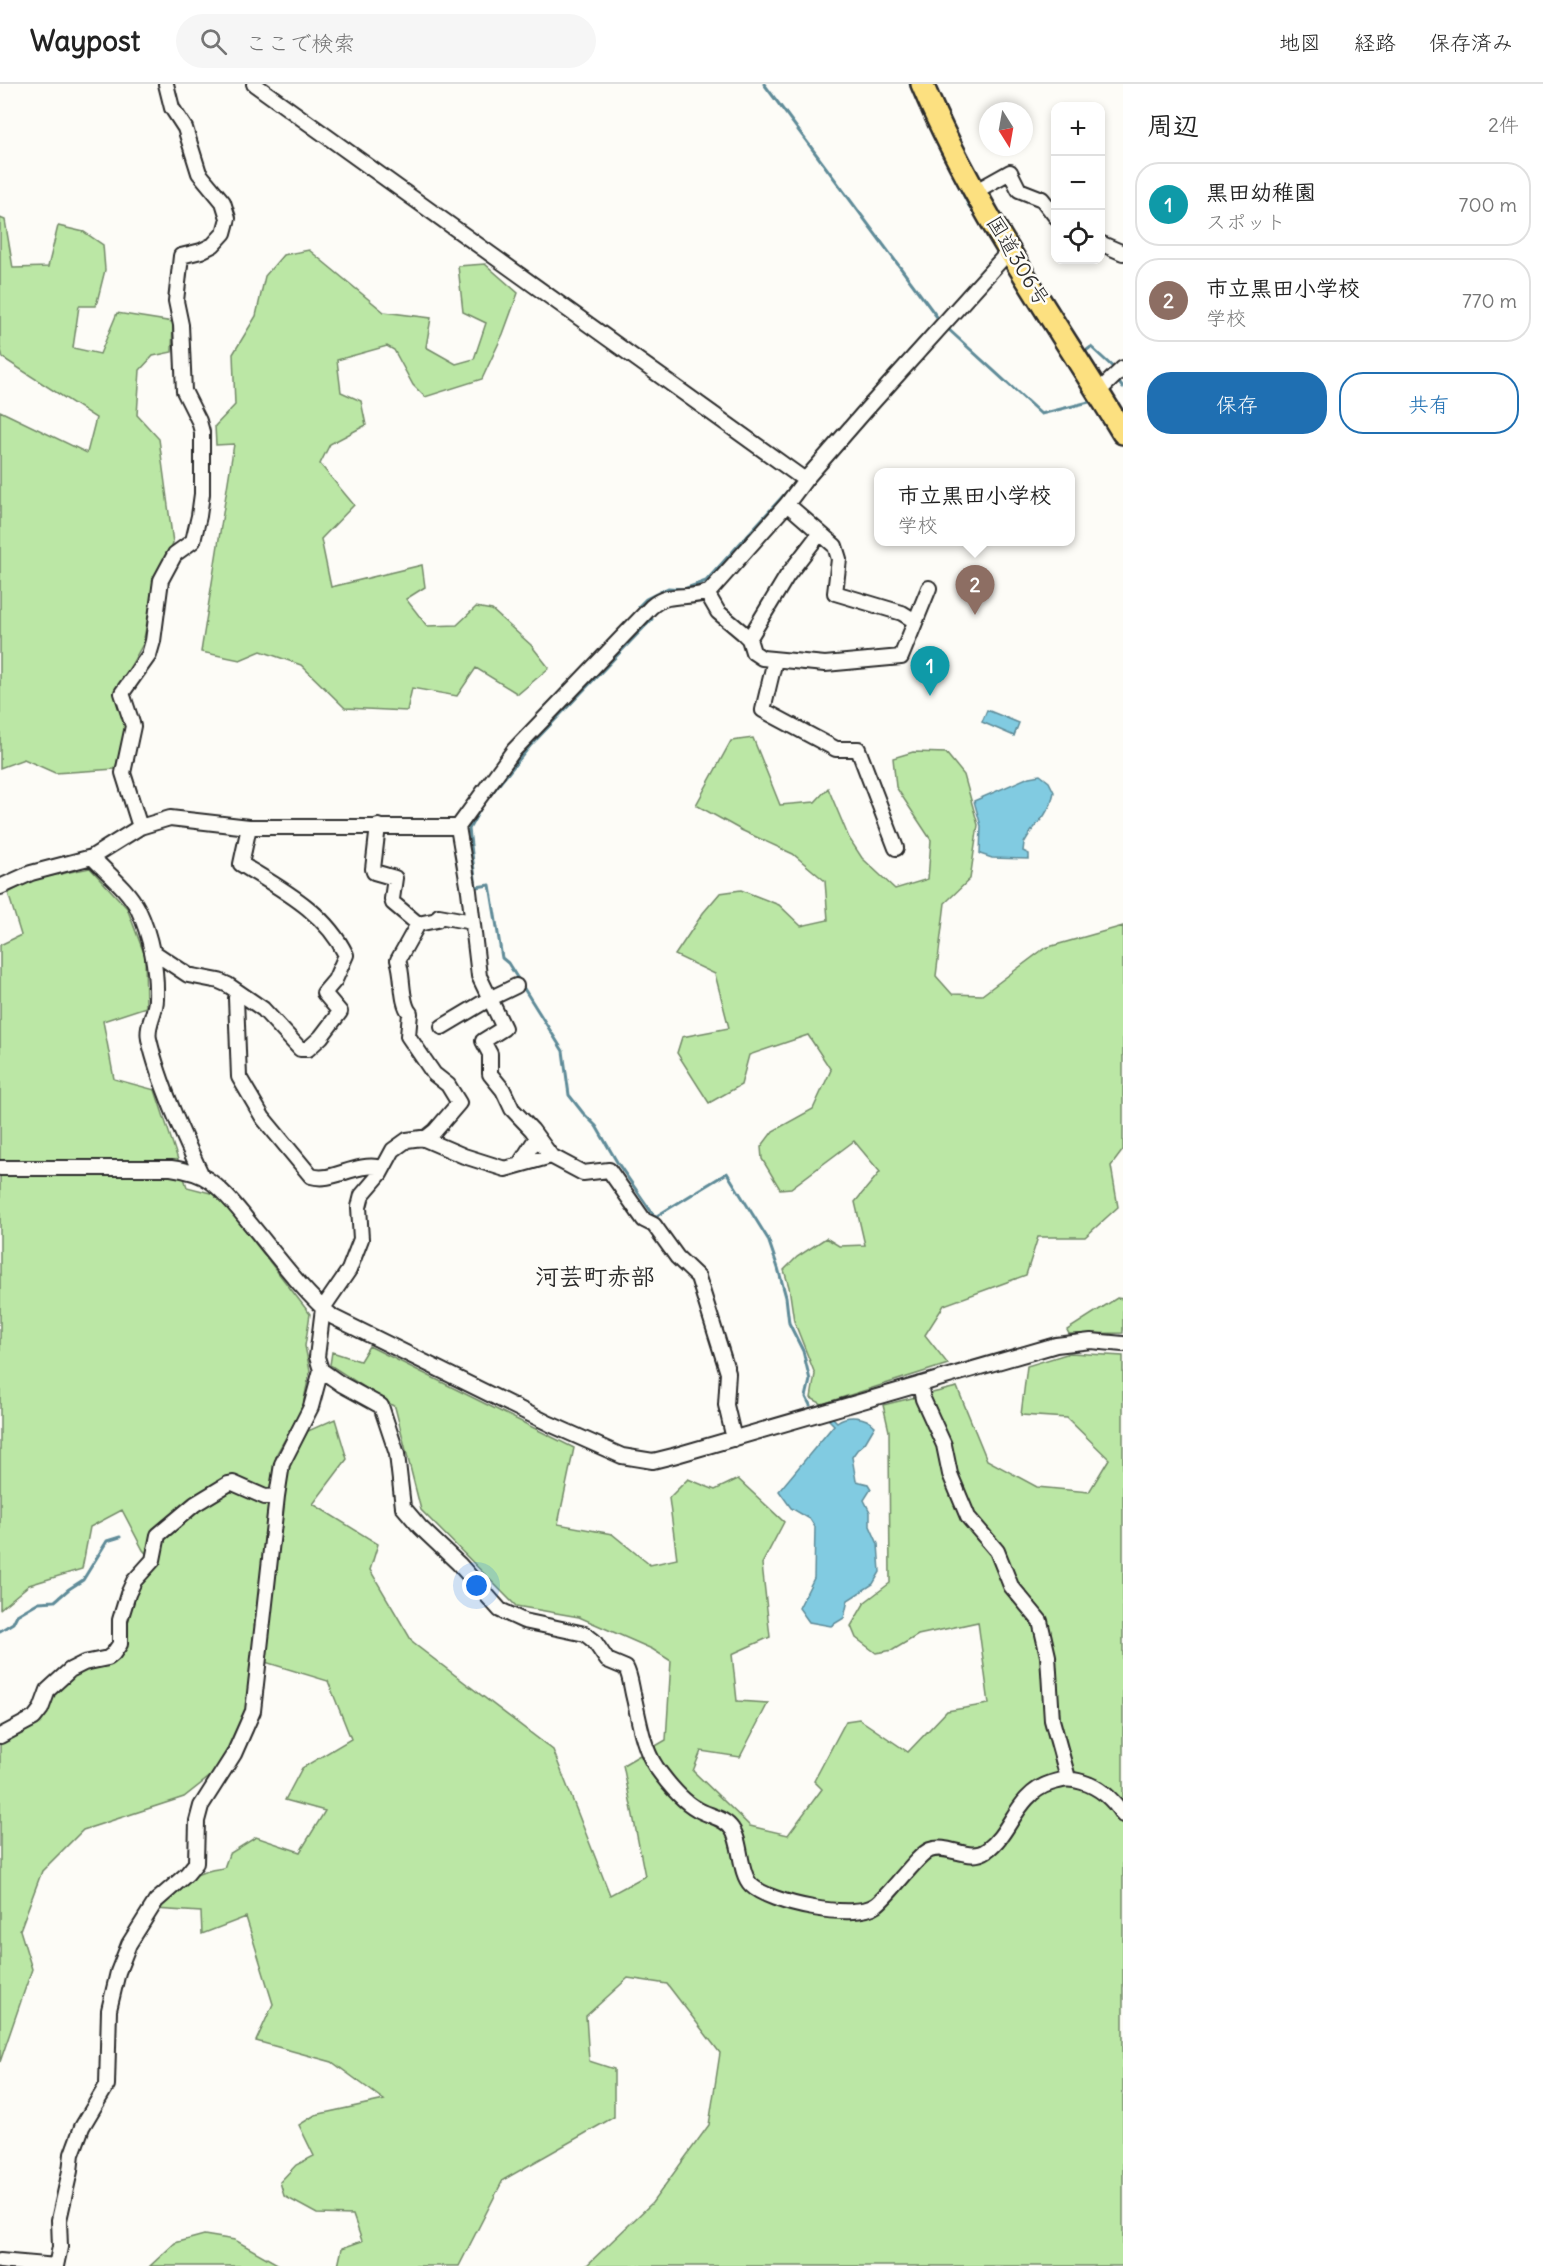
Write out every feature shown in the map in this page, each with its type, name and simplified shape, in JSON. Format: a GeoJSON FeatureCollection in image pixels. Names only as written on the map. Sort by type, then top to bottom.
{"type":"FeatureCollection","features":[{"type":"Feature","properties":{"kind":"highway","name":"国道306号"},"geometry":{"type":"LineString","coordinates":[[922,84],[947,138],[976,191],[1123,433]]}},
{"type":"Feature","properties":{"kind":"street"},"geometry":{"type":"LineString","coordinates":[[140,827],[123,773],[133,726],[122,693],[146,660],[151,649],[161,580],[175,554],[194,537],[202,494],[202,432],[184,391],[181,325],[176,301],[179,263],[181,256],[201,252],[213,245],[224,233],[228,222],[223,202],[200,176],[185,128],[172,108],[166,84]]}},
{"type":"Feature","properties":{"kind":"street"},"geometry":{"type":"LineString","coordinates":[[254,84],[805,480]]}},
{"type":"Feature","properties":{"kind":"street"},"geometry":{"type":"LineString","coordinates":[[976,191],[1010,172],[1019,190],[1042,199],[1051,211]]}},
{"type":"Feature","properties":{"kind":"street"},"geometry":{"type":"LineString","coordinates":[[1105,245],[1123,253]]}},
{"type":"Feature","properties":{"kind":"street"},"geometry":{"type":"LineString","coordinates":[[734,1439],[726,1405],[728,1373],[698,1277],[677,1257],[654,1225],[644,1220],[609,1170],[584,1173],[551,1156],[512,1108],[503,1090],[490,1074],[490,1054],[483,1041],[504,1028],[479,976],[458,827],[514,750],[651,607],[667,597],[707,593],[1010,250]]}},
{"type":"Feature","properties":{"kind":"street"},"geometry":{"type":"LineString","coordinates":[[1098,392],[1123,368]]}},
{"type":"Feature","properties":{"kind":"street"},"geometry":{"type":"LineString","coordinates":[[787,504],[835,546],[839,554],[835,593],[902,613],[915,621]]}},
{"type":"Feature","properties":{"kind":"street"},"geometry":{"type":"LineString","coordinates":[[749,639],[787,576],[820,533]]}},
{"type":"Feature","properties":{"kind":"street"},"geometry":{"type":"LineString","coordinates":[[707,593],[718,612],[749,639],[756,656],[825,664],[901,657],[929,588]]}},
{"type":"Feature","properties":{"kind":"street"},"geometry":{"type":"LineString","coordinates":[[775,660],[763,710],[774,718],[836,749],[858,749],[896,848]]}},
{"type":"Feature","properties":{"kind":"street"},"geometry":{"type":"LineString","coordinates":[[0,887],[32,873],[92,857],[140,827],[170,818],[249,827],[458,827]]}},
{"type":"Feature","properties":{"kind":"street"},"geometry":{"type":"LineString","coordinates":[[378,826],[374,872],[395,878],[393,903],[418,924]]}},
{"type":"Feature","properties":{"kind":"street"},"geometry":{"type":"LineString","coordinates":[[152,951],[188,975],[219,981],[263,1009],[296,1047],[308,1049],[321,1037],[340,1011],[324,993],[335,980],[346,955],[324,922],[286,892],[241,864],[249,827]]}},
{"type":"Feature","properties":{"kind":"street"},"geometry":{"type":"LineString","coordinates":[[92,857],[138,909],[152,951],[156,999],[155,1012],[148,1030],[149,1037],[182,1132],[202,1176]]}},
{"type":"Feature","properties":{"kind":"street"},"geometry":{"type":"LineString","coordinates":[[425,1139],[459,1103],[448,1085],[429,1068],[408,1036],[410,1013],[406,1009],[403,976],[398,960],[418,924],[437,920],[439,916],[472,922]]}},
{"type":"Feature","properties":{"kind":"street"},"geometry":{"type":"LineString","coordinates":[[442,1027],[516,986]]}},
{"type":"Feature","properties":{"kind":"street"},"geometry":{"type":"LineString","coordinates":[[238,993],[236,1007],[239,1077],[263,1118],[311,1176],[322,1178],[368,1165],[383,1168]]}},
{"type":"Feature","properties":{"kind":"street"},"geometry":{"type":"LineString","coordinates":[[519,1165],[537,1137]]}},
{"type":"Feature","properties":{"kind":"street"},"geometry":{"type":"LineString","coordinates":[[0,2261],[56,2266],[60,2247],[59,2220],[72,2154],[82,2127],[107,2085],[108,2010],[118,1972],[129,1944],[156,1901],[188,1874],[195,1863],[197,1821],[201,1806],[234,1754],[253,1711],[282,1464],[310,1407],[321,1370],[317,1357],[323,1308],[350,1270],[361,1239],[359,1207],[362,1195],[380,1174],[393,1150],[401,1143],[415,1139],[425,1139],[437,1146],[492,1166],[505,1168],[551,1156]]}},
{"type":"Feature","properties":{"kind":"street"},"geometry":{"type":"LineString","coordinates":[[0,1168],[171,1168],[202,1176],[232,1201],[333,1317],[622,1456],[653,1461],[1056,1345],[1091,1341],[1123,1344]]}},
{"type":"Feature","properties":{"kind":"street"},"geometry":{"type":"LineString","coordinates":[[321,1370],[381,1406],[389,1424],[399,1463],[403,1507],[434,1542],[459,1564],[491,1602],[500,1610],[524,1621],[585,1634],[594,1641],[607,1660],[626,1668],[646,1746],[655,1765],[696,1809],[725,1822],[732,1829],[748,1881],[764,1893],[840,1912],[848,1913],[874,1907],[928,1851],[941,1849],[973,1855],[984,1852],[992,1846],[1020,1806],[1040,1786],[1068,1778],[1096,1786],[1119,1807],[1123,1815]]}},
{"type":"Feature","properties":{"kind":"street"},"geometry":{"type":"LineString","coordinates":[[920,1384],[923,1399],[944,1445],[950,1474],[968,1517],[998,1551],[1011,1586],[1040,1621],[1048,1656],[1052,1720],[1068,1778]]}},
{"type":"Feature","properties":{"kind":"street"},"geometry":{"type":"LineString","coordinates":[[0,1736],[38,1714],[48,1690],[70,1670],[84,1663],[108,1658],[113,1654],[120,1644],[120,1620],[128,1594],[134,1581],[153,1560],[158,1535],[161,1531],[183,1516],[195,1504],[228,1484],[233,1483],[265,1497],[277,1496]]}},
{"type":"Feature","properties":{"kind":"green space"},"geometry":{"type":"Polygon","coordinates":[[[0,218],[5,220],[13,268],[48,267],[58,226],[84,232],[103,245],[105,270],[96,306],[79,306],[73,348],[100,354],[117,313],[173,322],[172,352],[153,356],[140,370],[137,415],[159,439],[173,543],[155,580],[143,644],[115,694],[128,724],[115,769],[55,773],[24,759],[0,768],[0,411],[87,453],[96,418],[3,358],[0,347],[0,218]]]}},
{"type":"Feature","properties":{"kind":"green space"},"geometry":{"type":"Polygon","coordinates":[[[309,250],[384,312],[431,318],[426,347],[456,364],[474,359],[486,323],[463,312],[458,266],[485,264],[518,293],[503,334],[482,379],[425,397],[413,385],[394,350],[387,346],[337,360],[341,392],[361,401],[366,425],[330,444],[320,464],[354,505],[321,539],[331,587],[422,565],[425,587],[406,599],[427,626],[457,625],[476,607],[492,610],[531,645],[549,668],[518,694],[476,668],[457,696],[412,688],[407,711],[345,708],[301,665],[261,651],[240,660],[201,652],[234,444],[216,445],[215,426],[235,405],[233,354],[256,316],[265,276],[283,255],[309,250]]]}},
{"type":"Feature","properties":{"kind":"green space"},"geometry":{"type":"Polygon","coordinates":[[[753,738],[780,805],[815,802],[828,788],[849,838],[862,858],[895,889],[928,879],[931,840],[896,787],[893,758],[913,752],[946,753],[964,775],[978,825],[970,879],[945,903],[936,976],[952,994],[982,995],[1045,948],[1123,926],[1123,1150],[1111,1166],[1118,1207],[1085,1237],[1038,1237],[1026,1275],[944,1305],[925,1335],[948,1364],[822,1404],[811,1398],[815,1374],[794,1321],[784,1270],[797,1257],[826,1238],[839,1246],[865,1245],[855,1202],[880,1172],[854,1141],[791,1188],[780,1189],[762,1159],[761,1147],[773,1131],[813,1109],[831,1070],[808,1035],[749,1055],[741,1085],[709,1103],[677,1053],[682,1037],[729,1028],[715,974],[675,955],[703,913],[720,893],[741,890],[779,905],[801,926],[828,920],[825,881],[793,854],[741,830],[696,805],[731,741],[753,738]]]}},
{"type":"Feature","properties":{"kind":"green space"},"geometry":{"type":"Polygon","coordinates":[[[90,868],[127,908],[145,956],[146,1007],[103,1021],[114,1079],[155,1090],[187,1187],[218,1195],[310,1314],[305,1346],[310,1371],[302,1409],[276,1455],[251,1698],[242,1726],[217,1771],[184,1797],[83,1830],[42,1871],[20,1930],[32,1969],[0,2062],[0,1741],[51,1692],[87,1667],[110,1662],[135,1583],[156,1564],[143,1550],[122,1510],[90,1527],[82,1569],[29,1585],[0,1609],[0,945],[21,935],[8,893],[35,879],[90,868]]]}},
{"type":"Feature","properties":{"kind":"green space"},"geometry":{"type":"Polygon","coordinates":[[[1117,1298],[1123,1299],[1123,1333],[1069,1334],[1067,1330],[1117,1298]]]}},
{"type":"Feature","properties":{"kind":"green space"},"geometry":{"type":"Polygon","coordinates":[[[369,1346],[574,1448],[558,1524],[612,1534],[650,1565],[677,1559],[669,1498],[688,1479],[715,1490],[738,1479],[784,1522],[762,1564],[770,1637],[732,1654],[737,1701],[768,1703],[740,1757],[701,1751],[693,1771],[750,1826],[788,1835],[822,1789],[814,1781],[846,1721],[859,1719],[908,1752],[947,1711],[989,1704],[978,1622],[918,1635],[893,1650],[876,1653],[856,1638],[851,1626],[865,1602],[890,1583],[889,1431],[883,1405],[957,1387],[987,1460],[1037,1487],[1089,1492],[1109,1459],[1067,1418],[1021,1415],[1027,1366],[1070,1353],[1123,1356],[1123,2266],[586,2266],[652,2203],[709,2125],[720,2053],[667,1984],[628,1978],[586,2016],[589,2061],[614,2069],[614,2117],[503,2180],[459,2266],[338,2266],[342,2248],[362,2241],[353,2215],[317,2214],[284,2196],[280,2182],[296,2165],[314,2156],[299,2125],[315,2115],[384,2100],[332,2062],[256,2041],[273,2004],[246,1917],[202,1934],[201,1912],[155,1909],[193,1876],[224,1868],[229,1854],[256,1837],[300,1852],[325,1811],[285,1800],[302,1768],[351,1739],[328,1681],[265,1662],[285,1473],[308,1431],[335,1419],[347,1459],[313,1504],[378,1544],[370,1570],[413,1643],[553,1750],[610,1895],[645,1876],[623,1765],[666,1740],[671,1661],[652,1649],[579,1617],[516,1606],[421,1510],[395,1407],[330,1365],[332,1352],[360,1361],[369,1346]]]}},
{"type":"Feature","properties":{"kind":"green space"},"geometry":{"type":"Polygon","coordinates":[[[204,2235],[235,2240],[281,2266],[150,2266],[175,2243],[204,2235]]]}},
{"type":"Feature","properties":{"kind":"water"},"geometry":{"type":"Polygon","coordinates":[[[987,710],[1019,723],[1014,736],[982,722],[987,710]]]}},
{"type":"Feature","properties":{"kind":"water"},"geometry":{"type":"Polygon","coordinates":[[[1040,775],[1049,782],[1054,792],[1051,804],[1044,816],[1024,843],[1023,851],[1029,854],[1029,859],[992,858],[980,854],[981,826],[974,801],[1029,777],[1040,775]]]}},
{"type":"Feature","properties":{"kind":"water"},"geometry":{"type":"Polygon","coordinates":[[[832,1417],[837,1422],[851,1417],[861,1418],[875,1426],[865,1443],[852,1457],[856,1481],[868,1484],[871,1489],[864,1500],[870,1512],[870,1526],[878,1544],[880,1572],[873,1584],[848,1600],[844,1618],[831,1626],[809,1622],[799,1608],[814,1578],[815,1527],[810,1519],[791,1508],[779,1491],[834,1425],[829,1420],[832,1417]]]}},
{"type":"Feature","properties":{"kind":"waterway"},"geometry":{"type":"LineString","coordinates":[[764,84],[937,317]]}},
{"type":"Feature","properties":{"kind":"waterway"},"geometry":{"type":"LineString","coordinates":[[910,84],[969,206],[989,234]]}},
{"type":"Feature","properties":{"kind":"waterway"},"geometry":{"type":"LineString","coordinates":[[862,404],[932,326]]}},
{"type":"Feature","properties":{"kind":"waterway"},"geometry":{"type":"LineString","coordinates":[[947,328],[1041,414],[1093,401]]}},
{"type":"Feature","properties":{"kind":"waterway"},"geometry":{"type":"LineString","coordinates":[[1083,353],[1091,347],[1116,370]]}},
{"type":"Feature","properties":{"kind":"waterway"},"geometry":{"type":"LineString","coordinates":[[1117,380],[1123,388]]}},
{"type":"Feature","properties":{"kind":"waterway"},"geometry":{"type":"LineString","coordinates":[[816,457],[860,407]]}},
{"type":"Feature","properties":{"kind":"waterway"},"geometry":{"type":"LineString","coordinates":[[642,609],[639,606],[646,599],[668,588],[684,589],[706,581],[792,486]]}},
{"type":"Feature","properties":{"kind":"waterway"},"geometry":{"type":"LineString","coordinates":[[487,799],[530,746],[652,619]]}},
{"type":"Feature","properties":{"kind":"waterway"},"geometry":{"type":"LineString","coordinates":[[483,804],[469,829],[476,887],[490,885],[502,958],[508,963],[563,1051],[569,1095],[596,1126],[617,1162],[655,1217],[727,1173],[768,1239],[786,1297],[789,1323],[803,1351],[810,1380],[806,1397],[810,1405]]}},
{"type":"Feature","properties":{"kind":"waterway"},"geometry":{"type":"LineString","coordinates":[[0,1631],[13,1623],[17,1615],[39,1602],[55,1601],[83,1580],[107,1541],[120,1537]]}},
{"type":"Feature","properties":{"kind":"place","name":"市立黒田小学校"},"geometry":{"type":"Point","coordinates":[975,615]}},
{"type":"Feature","properties":{"kind":"place","name":"黒田幼稚園"},"geometry":{"type":"Point","coordinates":[930,696]}},
{"type":"Feature","properties":{"kind":"district","name":"河芸町赤部"},"geometry":{"type":"Point","coordinates":[595,1277]}}]}
